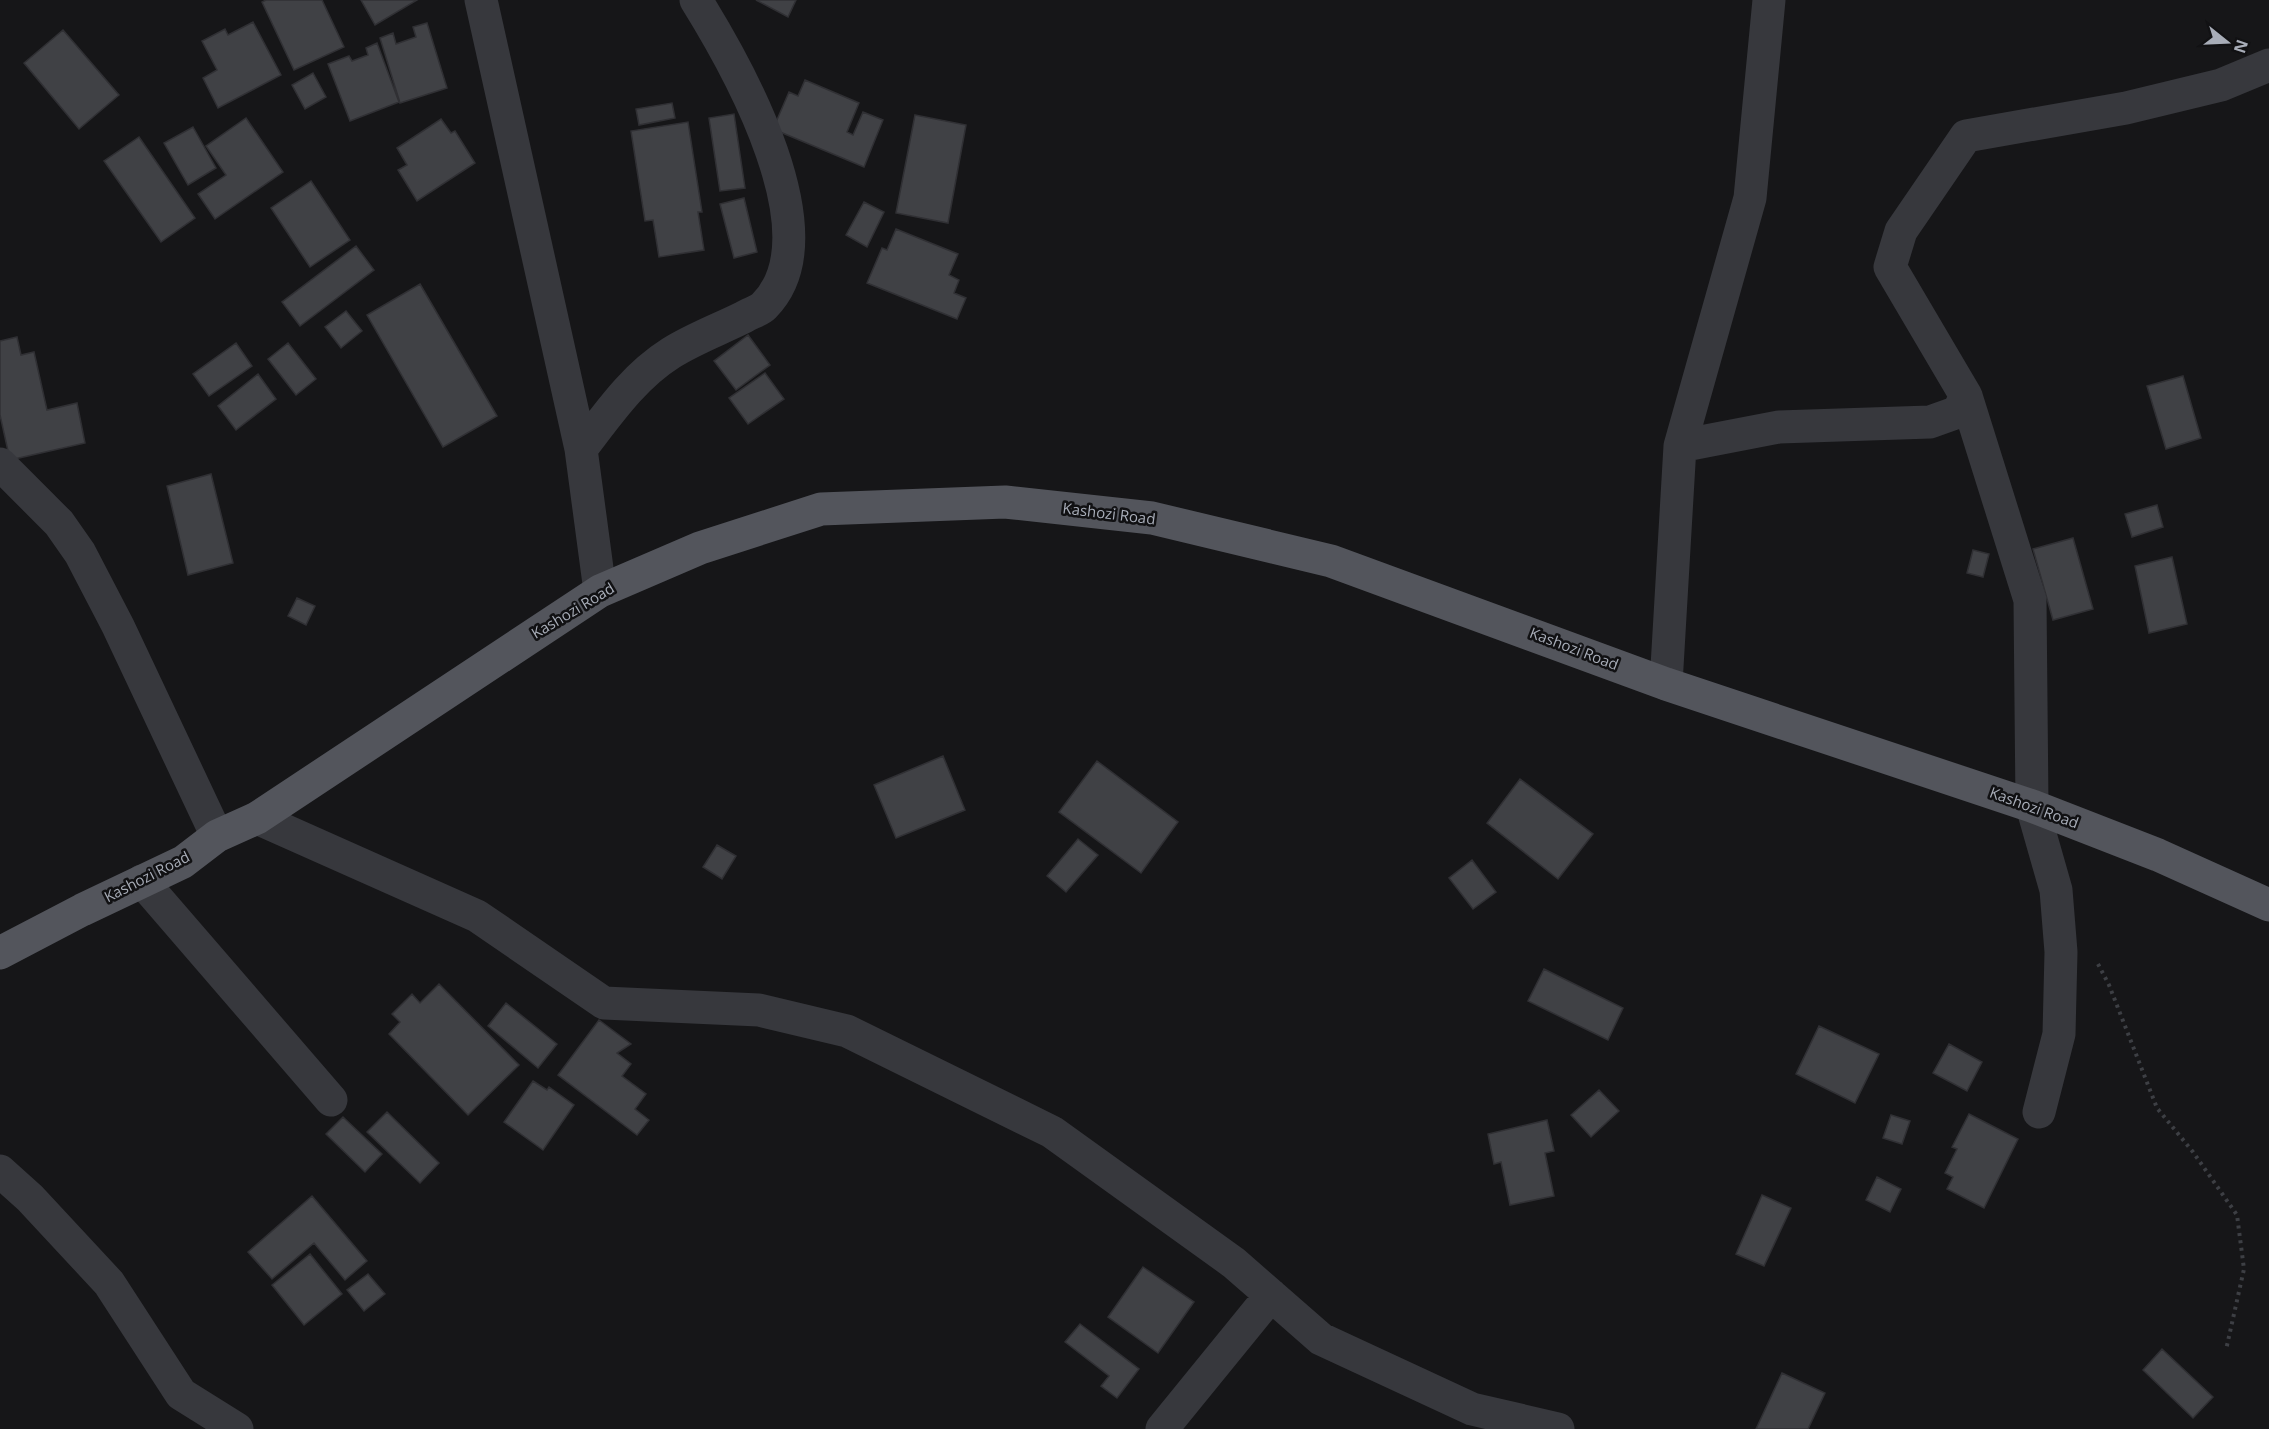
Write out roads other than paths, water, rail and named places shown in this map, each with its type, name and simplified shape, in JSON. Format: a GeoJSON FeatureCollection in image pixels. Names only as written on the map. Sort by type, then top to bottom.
{"type":"FeatureCollection","features":[{"type":"Feature","properties":{"kind":"main road","name":"Kashozi Road"},"geometry":{"type":"LineString","coordinates":[[0,953],[183,862],[217,837],[257,818],[600,591],[700,548],[821,509],[1005,502],[1152,518],[1331,561],[1666,684],[2032,806],[2158,855],[2269,905]]}},
{"type":"Feature","properties":{"kind":"street"},"geometry":{"type":"LineString","coordinates":[[481,0],[581,449],[600,591]]}},
{"type":"Feature","properties":{"kind":"street"},"geometry":{"type":"LineString","coordinates":[[581,449],[631,385],[671,353],[763,307],[778,286],[790,244],[788,208],[753,100],[731,56],[696,0]]}},
{"type":"Feature","properties":{"kind":"street"},"geometry":{"type":"LineString","coordinates":[[1666,684],[1680,446],[1750,198],[1769,0]]}},
{"type":"Feature","properties":{"kind":"street"},"geometry":{"type":"LineString","coordinates":[[2039,1112],[2059,1034],[2061,952],[2056,890],[2032,806],[2030,600],[1965,396],[1890,267],[1901,231],[1966,136],[2158,100],[2222,85],[2269,65]]}},
{"type":"Feature","properties":{"kind":"street"},"geometry":{"type":"LineString","coordinates":[[1680,446],[1779,427],[1930,422],[1958,412],[1965,396]]}},
{"type":"Feature","properties":{"kind":"street"},"geometry":{"type":"LineString","coordinates":[[0,464],[59,523],[80,553],[118,626],[217,837]]}},
{"type":"Feature","properties":{"kind":"street"},"geometry":{"type":"LineString","coordinates":[[257,818],[477,916],[604,1003],[759,1010],[847,1031],[1052,1131],[1234,1263],[1321,1339],[1472,1409],[1558,1429]]}},
{"type":"Feature","properties":{"kind":"street"},"geometry":{"type":"LineString","coordinates":[[142,881],[331,1100]]}},
{"type":"Feature","properties":{"kind":"street"},"geometry":{"type":"LineString","coordinates":[[0,1171],[30,1198],[109,1283],[182,1394],[192,1429]]}},
{"type":"Feature","properties":{"kind":"street"},"geometry":{"type":"LineString","coordinates":[[1162,1429],[1271,1295]]}},
{"type":"Feature","properties":{"kind":"street"},"geometry":{"type":"LineString","coordinates":[[182,1394],[237,1429]]}}]}
